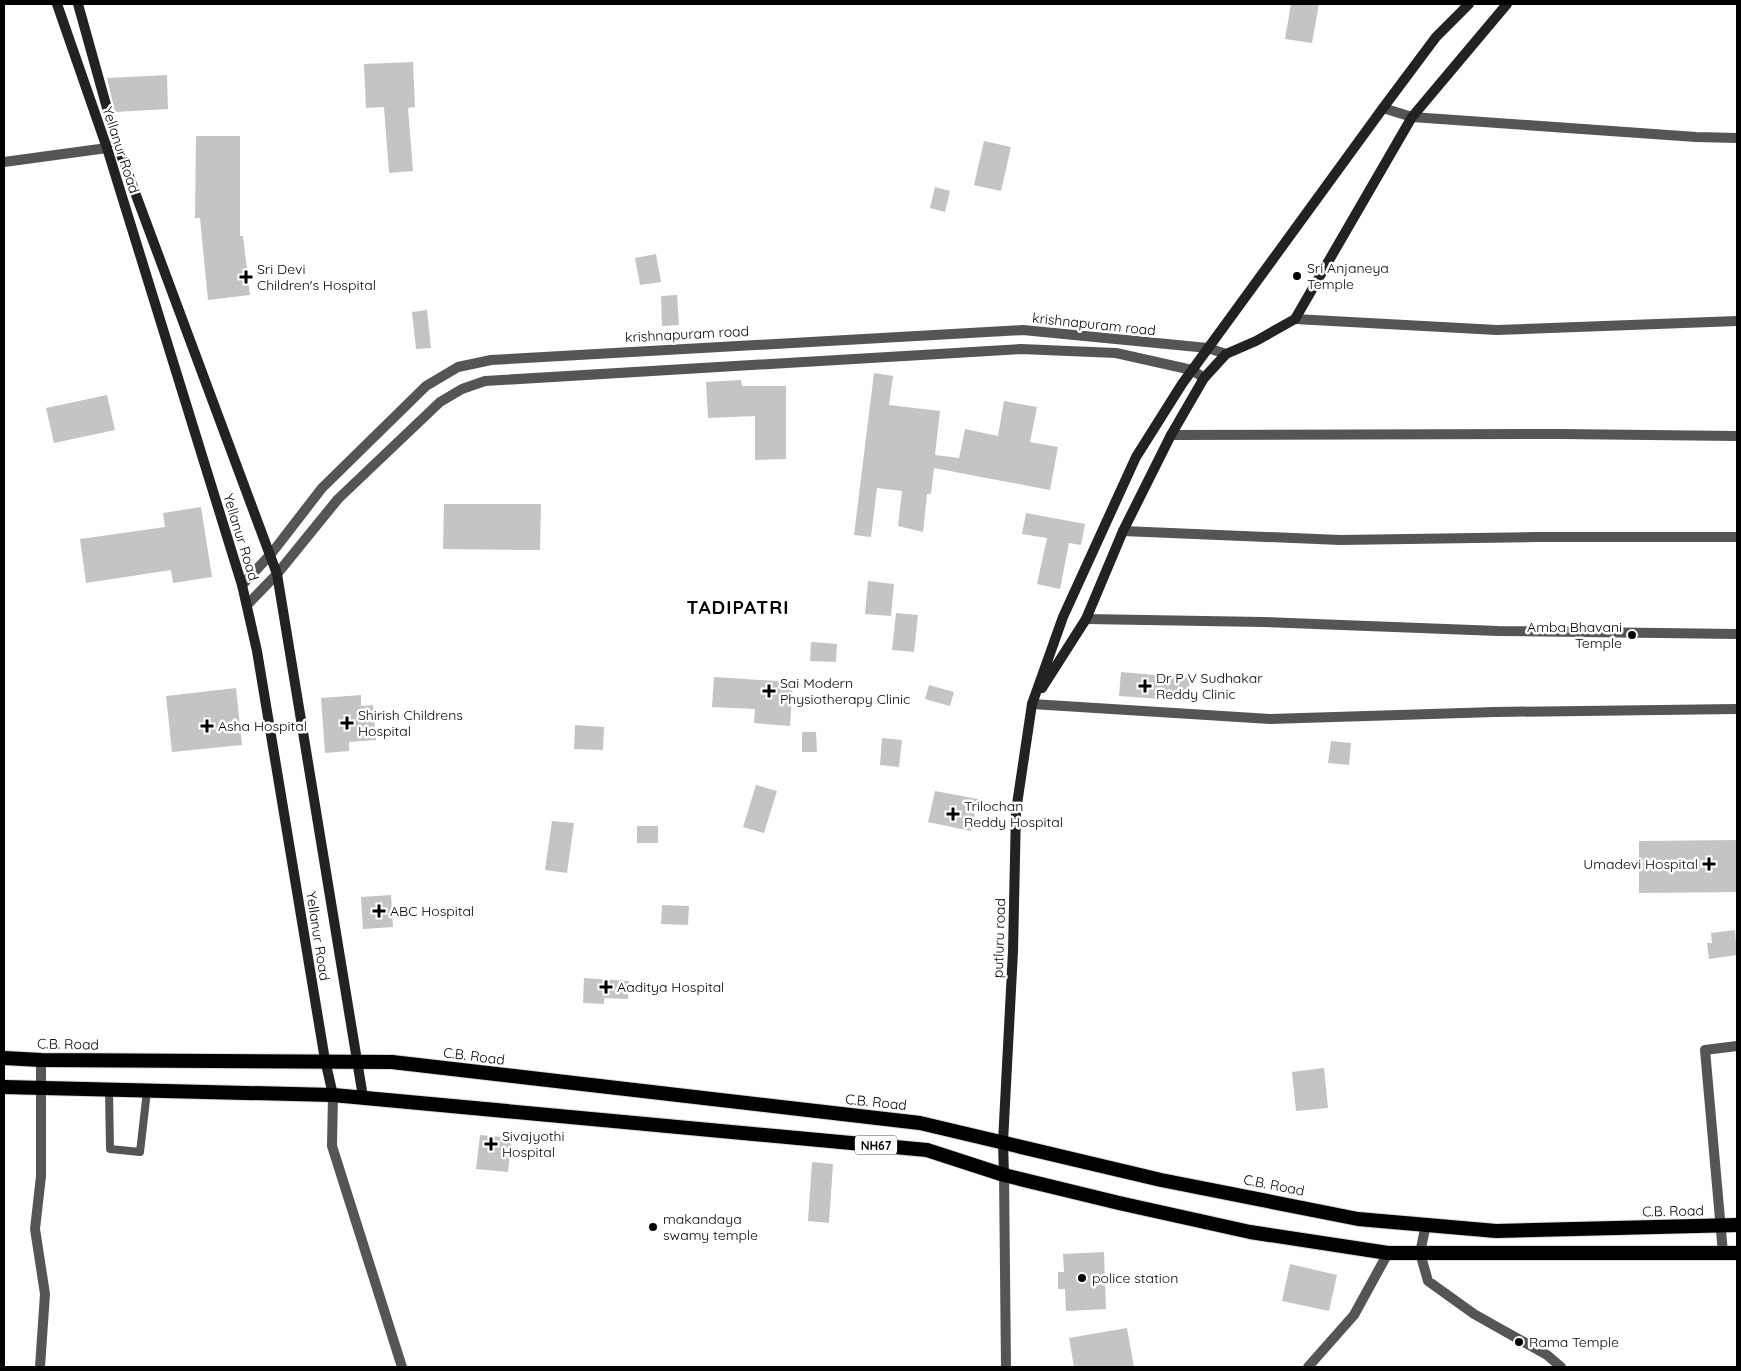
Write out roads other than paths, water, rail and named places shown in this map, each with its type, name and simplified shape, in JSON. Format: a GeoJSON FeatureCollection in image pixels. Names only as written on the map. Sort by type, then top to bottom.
{"type":"FeatureCollection","features":[{"type":"Feature","properties":{"kind":"highway","name":"C.B. Road"},"geometry":{"type":"LineString","coordinates":[[4,1058],[41,1060],[325,1060],[392,1062],[920,1123],[1161,1180],[1358,1219],[1496,1231],[1737,1225]]}},
{"type":"Feature","properties":{"kind":"highway","name":"NH67"},"geometry":{"type":"LineString","coordinates":[[4,1087],[363,1097],[927,1150],[1004,1175],[1250,1232],[1388,1253],[1737,1253]]}},
{"type":"Feature","properties":{"kind":"main road","name":"Yellanur Road"},"geometry":{"type":"LineString","coordinates":[[57,4],[107,148],[242,585],[257,651],[325,1060],[333,1095]]}},
{"type":"Feature","properties":{"kind":"main road"},"geometry":{"type":"LineString","coordinates":[[78,4],[117,144],[277,574],[363,1097]]}},
{"type":"Feature","properties":{"kind":"main road"},"geometry":{"type":"LineString","coordinates":[[1032,704],[1062,617],[1136,457],[1192,370],[1383,108],[1436,37],[1469,4]]}},
{"type":"Feature","properties":{"kind":"main road"},"geometry":{"type":"LineString","coordinates":[[1032,704],[1086,619],[1123,531],[1171,435],[1204,378],[1226,354],[1256,341],[1295,319],[1412,117],[1507,4]]}},
{"type":"Feature","properties":{"kind":"main road","name":"putluru road"},"geometry":{"type":"LineString","coordinates":[[1004,1175],[1003,1142],[1013,951],[1016,811],[1032,704]]}},
{"type":"Feature","properties":{"kind":"street"},"geometry":{"type":"LineString","coordinates":[[1383,108],[1412,117],[1696,138],[1737,138]]}},
{"type":"Feature","properties":{"kind":"street"},"geometry":{"type":"LineString","coordinates":[[4,162],[107,148]]}},
{"type":"Feature","properties":{"kind":"street"},"geometry":{"type":"LineString","coordinates":[[1295,319],[1497,330],[1737,321]]}},
{"type":"Feature","properties":{"kind":"street","name":"krishnapuram road"},"geometry":{"type":"LineString","coordinates":[[242,585],[271,554],[322,488],[426,386],[458,367],[491,360],[1023,330],[1208,348],[1226,354]]}},
{"type":"Feature","properties":{"kind":"street","name":"krishnapuram road"},"geometry":{"type":"LineString","coordinates":[[247,605],[277,574],[338,499],[440,402],[462,389],[485,381],[1021,348],[1116,353],[1192,370],[1204,378]]}},
{"type":"Feature","properties":{"kind":"street"},"geometry":{"type":"LineString","coordinates":[[1171,435],[1561,434],[1737,436]]}},
{"type":"Feature","properties":{"kind":"street"},"geometry":{"type":"LineString","coordinates":[[1123,531],[1340,540],[1536,537],[1737,537]]}},
{"type":"Feature","properties":{"kind":"street"},"geometry":{"type":"LineString","coordinates":[[1086,619],[1263,622],[1498,631],[1737,634]]}},
{"type":"Feature","properties":{"kind":"street"},"geometry":{"type":"LineString","coordinates":[[1032,704],[1270,719],[1495,712],[1737,709]]}},
{"type":"Feature","properties":{"kind":"street"},"geometry":{"type":"LineString","coordinates":[[1723,1253],[1705,1050],[1737,1046]]}},
{"type":"Feature","properties":{"kind":"street"},"geometry":{"type":"LineString","coordinates":[[40,1367],[45,1294],[35,1229],[40,1176],[41,1060]]}},
{"type":"Feature","properties":{"kind":"street"},"geometry":{"type":"LineString","coordinates":[[333,1095],[332,1146],[402,1367]]}},
{"type":"Feature","properties":{"kind":"street"},"geometry":{"type":"LineString","coordinates":[[1004,1175],[1006,1367]]}},
{"type":"Feature","properties":{"kind":"street"},"geometry":{"type":"LineString","coordinates":[[1426,1224],[1420,1253],[1428,1281],[1474,1314],[1547,1355],[1561,1367]]}},
{"type":"Feature","properties":{"kind":"street"},"geometry":{"type":"LineString","coordinates":[[1308,1367],[1354,1315],[1388,1253]]}},
{"type":"Feature","properties":{"kind":"lane"},"geometry":{"type":"LineString","coordinates":[[109,1090],[110,1149],[140,1152],[147,1091]]}},
{"type":"Feature","properties":{"kind":"place","name":"Sri Anjaneya Temple"},"geometry":{"type":"Point","coordinates":[1297,276]}},
{"type":"Feature","properties":{"kind":"place","name":"Sri Devi Children's Hospital"},"geometry":{"type":"Point","coordinates":[246,277]}},
{"type":"Feature","properties":{"kind":"place","name":"Amba Bhavani Temple"},"geometry":{"type":"Point","coordinates":[1632,635]}},
{"type":"Feature","properties":{"kind":"place","name":"Dr P V Sudhakar Reddy Clinic"},"geometry":{"type":"Point","coordinates":[1145,686]}},
{"type":"Feature","properties":{"kind":"place","name":"Sai Modern Physiotherapy Clinic"},"geometry":{"type":"Point","coordinates":[769,691]}},
{"type":"Feature","properties":{"kind":"place","name":"Shirish Childrens Hospital"},"geometry":{"type":"Point","coordinates":[347,723]}},
{"type":"Feature","properties":{"kind":"place","name":"Asha Hospital"},"geometry":{"type":"Point","coordinates":[207,726]}},
{"type":"Feature","properties":{"kind":"place","name":"Trilochan Reddy Hospital"},"geometry":{"type":"Point","coordinates":[953,814]}},
{"type":"Feature","properties":{"kind":"place","name":"Umadevi Hospital"},"geometry":{"type":"Point","coordinates":[1709,864]}},
{"type":"Feature","properties":{"kind":"place","name":"ABC Hospital"},"geometry":{"type":"Point","coordinates":[379,911]}},
{"type":"Feature","properties":{"kind":"place","name":"Aaditya Hospital"},"geometry":{"type":"Point","coordinates":[606,987]}},
{"type":"Feature","properties":{"kind":"place","name":"Sivajyothi Hospital"},"geometry":{"type":"Point","coordinates":[491,1144]}},
{"type":"Feature","properties":{"kind":"place","name":"makandaya swamy temple"},"geometry":{"type":"Point","coordinates":[653,1227]}},
{"type":"Feature","properties":{"kind":"place","name":"police station"},"geometry":{"type":"Point","coordinates":[1082,1278]}},
{"type":"Feature","properties":{"kind":"place","name":"Rama Temple"},"geometry":{"type":"Point","coordinates":[1519,1342]}},
{"type":"Feature","properties":{"kind":"district","name":"TADIPATRI"},"geometry":{"type":"Point","coordinates":[738,607]}}]}
